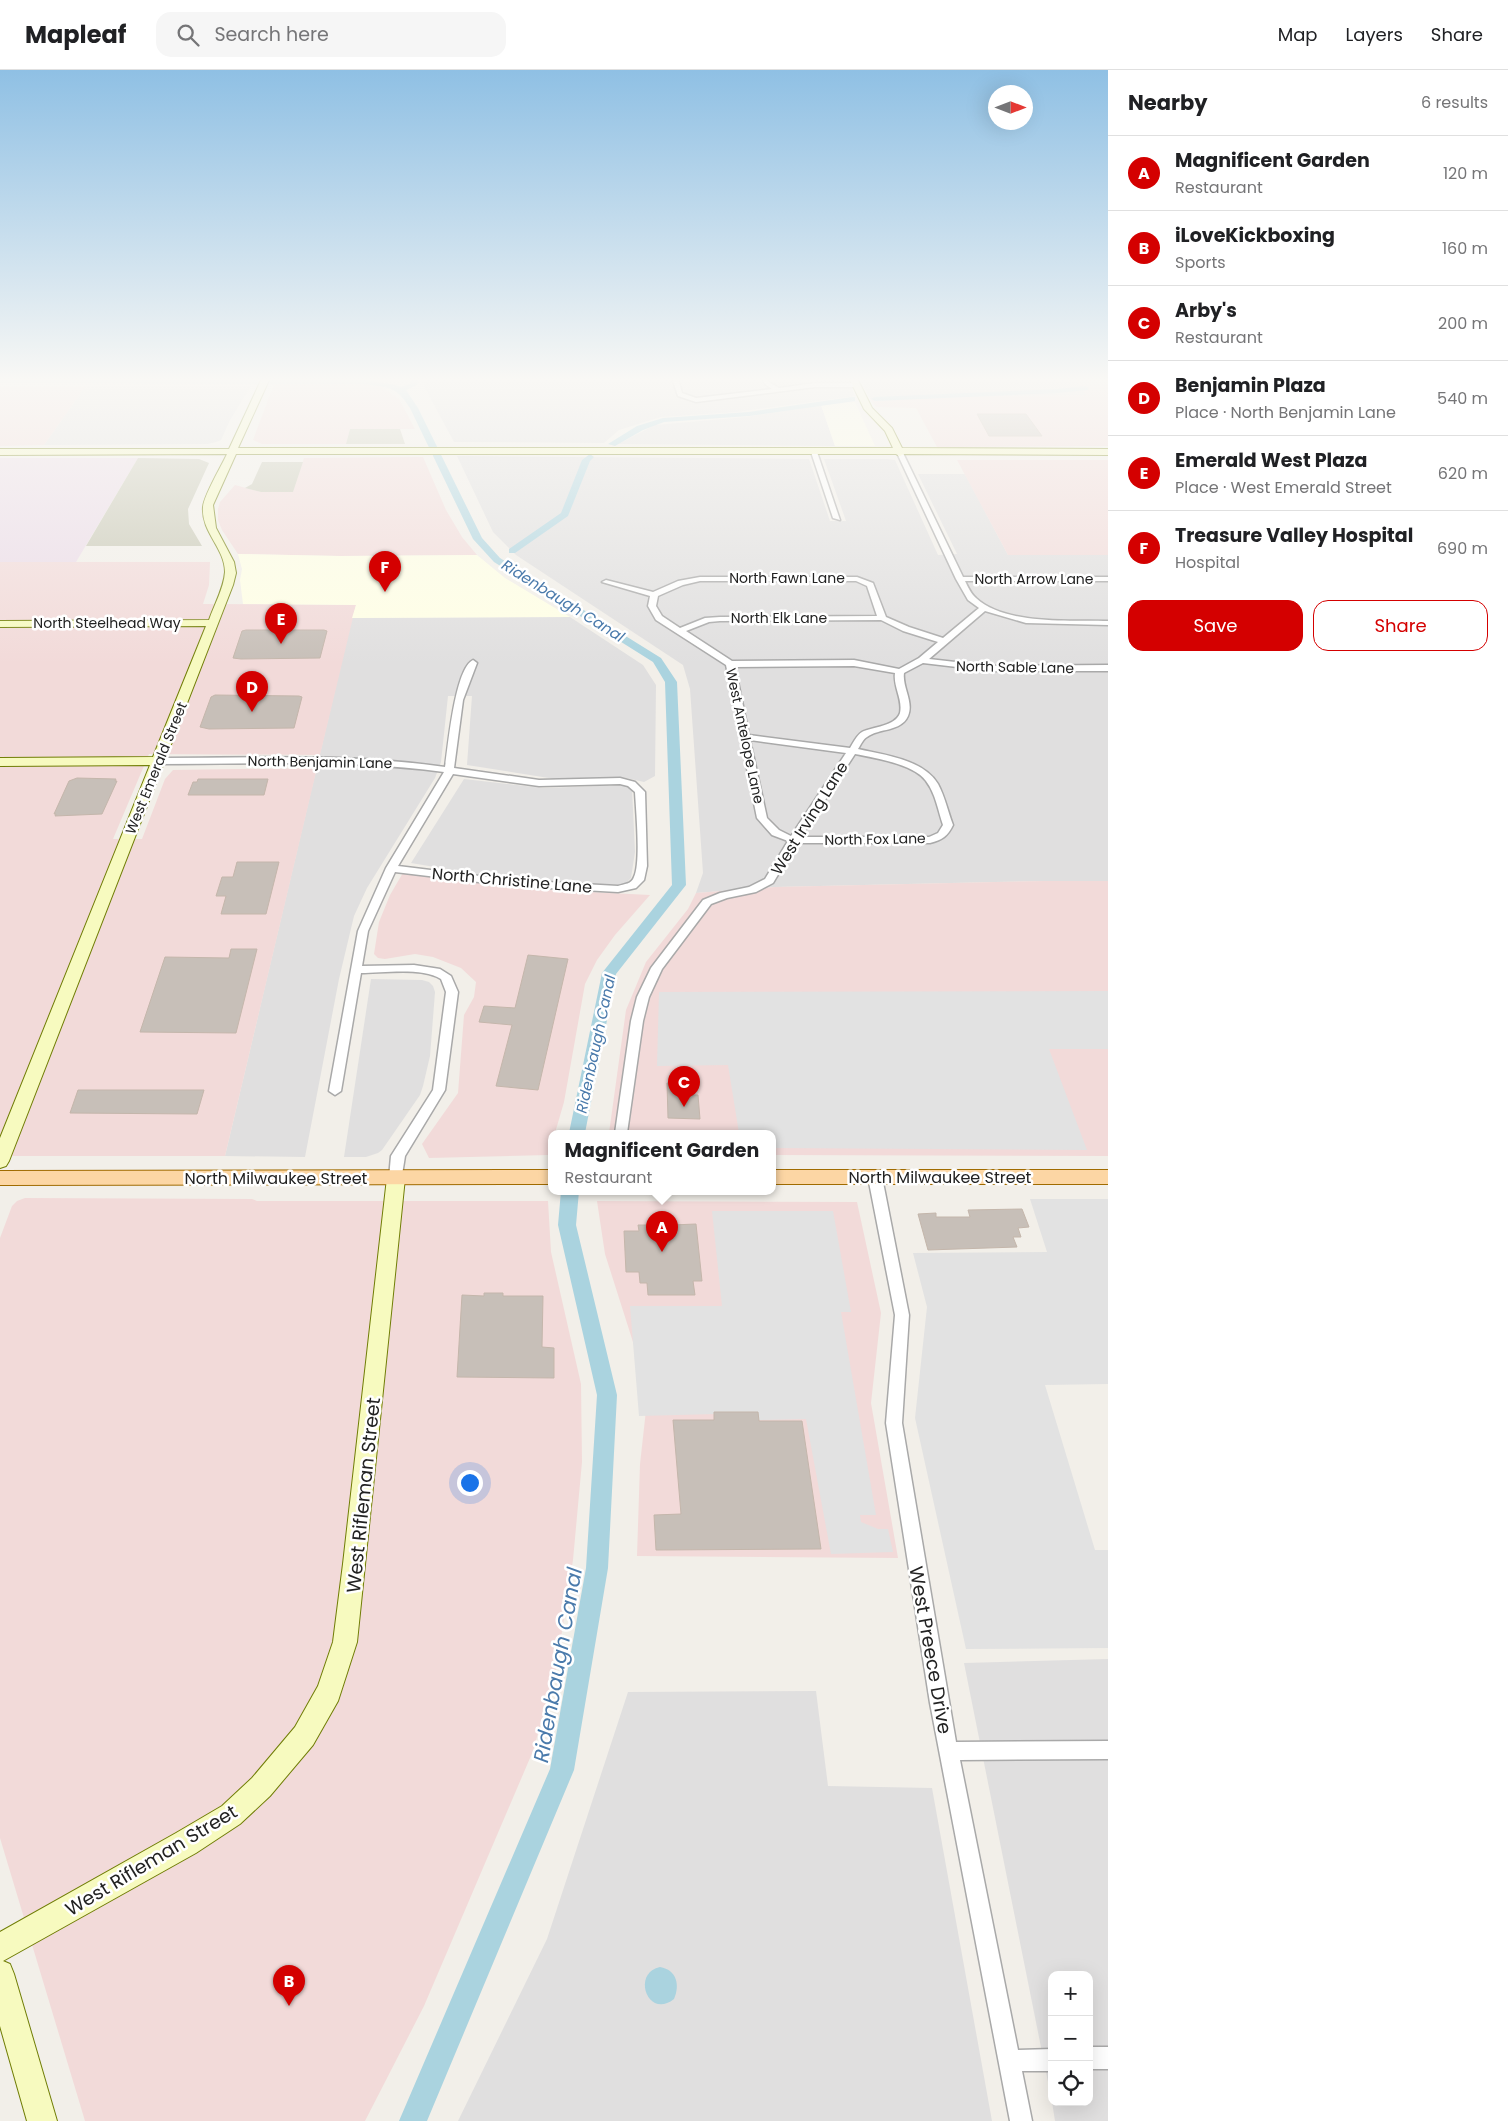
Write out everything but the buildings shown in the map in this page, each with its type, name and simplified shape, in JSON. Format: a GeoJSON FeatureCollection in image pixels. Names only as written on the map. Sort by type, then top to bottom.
{"type":"FeatureCollection","features":[{"type":"Feature","properties":{"kind":"main road","name":"West Emerald Street"},"geometry":{"type":"LineString","coordinates":[[0,1162],[232,574],[228,557],[209,525],[207,510],[222,474]]}},
{"type":"Feature","properties":{"kind":"main road","name":"North Steelhead Way"},"geometry":{"type":"LineString","coordinates":[[0,624],[214,623]]}},
{"type":"Feature","properties":{"kind":"main road","name":"North Benjamin Lane"},"geometry":{"type":"LineString","coordinates":[[0,762],[159,761]]}},
{"type":"Feature","properties":{"kind":"main road","name":"North Milwaukee Street"},"geometry":{"type":"LineString","coordinates":[[0,1178],[548,1177]]}},
{"type":"Feature","properties":{"kind":"main road","name":"North Milwaukee Street"},"geometry":{"type":"LineString","coordinates":[[776,1177],[1108,1177]]}},
{"type":"Feature","properties":{"kind":"main road","name":"West Rifleman Street"},"geometry":{"type":"LineString","coordinates":[[0,1948],[186,1843],[231,1815],[261,1788],[304,1736],[329,1692],[345,1642],[356,1564],[396,1178]]}},
{"type":"Feature","properties":{"kind":"main road"},"geometry":{"type":"LineString","coordinates":[[0,1974],[42,2121]]}},
{"type":"Feature","properties":{"kind":"street"},"geometry":{"type":"LineString","coordinates":[[822,474],[837,518]]}},
{"type":"Feature","properties":{"kind":"street"},"geometry":{"type":"LineString","coordinates":[[910,474],[970,598],[984,608],[1026,621],[1108,623]]}},
{"type":"Feature","properties":{"kind":"street","name":"North Fawn Lane"},"geometry":{"type":"LineString","coordinates":[[654,595],[681,582],[700,579],[857,579],[864,580],[870,585],[882,618]]}},
{"type":"Feature","properties":{"kind":"street","name":"North Arrow Lane"},"geometry":{"type":"LineString","coordinates":[[960,579],[1108,579]]}},
{"type":"Feature","properties":{"kind":"street"},"geometry":{"type":"LineString","coordinates":[[606,582],[654,595]]}},
{"type":"Feature","properties":{"kind":"street","name":"West Antelope Lane"},"geometry":{"type":"LineString","coordinates":[[654,595],[652,606],[658,618],[724,658],[730,664],[762,818],[770,829],[779,836],[794,840]]}},
{"type":"Feature","properties":{"kind":"street"},"geometry":{"type":"LineString","coordinates":[[730,664],[854,663],[900,672],[922,660],[984,608]]}},
{"type":"Feature","properties":{"kind":"street"},"geometry":{"type":"LineString","coordinates":[[882,618],[906,629],[943,641]]}},
{"type":"Feature","properties":{"kind":"street","name":"North Elk Lane"},"geometry":{"type":"LineString","coordinates":[[679,630],[708,620],[720,619],[882,618]]}},
{"type":"Feature","properties":{"kind":"street","name":"North Sable Lane"},"geometry":{"type":"LineString","coordinates":[[922,660],[946,666],[970,668],[1108,668]]}},
{"type":"Feature","properties":{"kind":"street"},"geometry":{"type":"LineString","coordinates":[[335,1091],[363,931],[392,868],[448,776],[459,700],[473,663]]}},
{"type":"Feature","properties":{"kind":"street","name":"West Irving Lane"},"geometry":{"type":"LineString","coordinates":[[621,1130],[637,1021],[643,997],[657,968],[707,902],[724,895],[752,890],[769,881],[850,751],[863,735],[897,723],[904,715],[905,703],[899,678],[900,672]]}},
{"type":"Feature","properties":{"kind":"street","name":"North Fox Lane"},"geometry":{"type":"LineString","coordinates":[[746,737],[850,751],[908,765],[924,773],[933,782],[948,825],[946,831],[941,836],[930,840],[794,840]]}},
{"type":"Feature","properties":{"kind":"street","name":"North Benjamin Lane"},"geometry":{"type":"LineString","coordinates":[[159,761],[356,761],[399,763],[539,783],[629,782],[637,786],[640,792],[642,866],[639,880],[632,886]]}},
{"type":"Feature","properties":{"kind":"street","name":"North Christine Lane"},"geometry":{"type":"LineString","coordinates":[[392,868],[512,884],[618,889],[632,886]]}},
{"type":"Feature","properties":{"kind":"street","name":"West Rifleman Street"},"geometry":{"type":"LineString","coordinates":[[356,970],[426,970],[442,975],[449,982],[452,992],[443,1072],[439,1090],[398,1156],[396,1178]]}},
{"type":"Feature","properties":{"kind":"street","name":"West Preece Drive"},"geometry":{"type":"LineString","coordinates":[[875,1177],[902,1315],[894,1423],[948,1751],[1021,2121]]}},
{"type":"Feature","properties":{"kind":"street"},"geometry":{"type":"LineString","coordinates":[[948,1751],[1108,1750]]}},
{"type":"Feature","properties":{"kind":"street"},"geometry":{"type":"LineString","coordinates":[[1093,2058],[1108,2058]]}},
{"type":"Feature","properties":{"kind":"street"},"geometry":{"type":"LineString","coordinates":[[1009,2061],[1048,2060]]}},
{"type":"Feature","properties":{"kind":"shaded area"},"geometry":{"type":"Polygon","coordinates":[[[0,474],[129,474],[76,562],[0,562],[0,474]]]}},
{"type":"Feature","properties":{"kind":"shaded area"},"geometry":{"type":"Polygon","coordinates":[[[129,474],[204,474],[188,509],[189,524],[202,546],[86,546],[129,474]]]}},
{"type":"Feature","properties":{"kind":"shaded area"},"geometry":{"type":"Polygon","coordinates":[[[257,474],[299,474],[293,492],[261,492],[245,488],[252,484],[257,474]]]}},
{"type":"Feature","properties":{"kind":"shaded area"},"geometry":{"type":"Polygon","coordinates":[[[299,474],[430,474],[446,510],[462,537],[477,555],[340,556],[238,554],[222,530],[218,520],[220,502],[235,485],[261,492],[293,491],[299,474]]]}},
{"type":"Feature","properties":{"kind":"shaded area"},"geometry":{"type":"Polygon","coordinates":[[[465,474],[814,474],[830,521],[846,521],[829,474],[901,474],[938,555],[957,554],[918,474],[965,474],[1008,555],[1108,555],[1108,881],[775,887],[696,893],[703,873],[690,689],[683,665],[516,555],[493,532],[465,474]]]}},
{"type":"Feature","properties":{"kind":"shaded area"},"geometry":{"type":"Polygon","coordinates":[[[964,474],[1108,474],[1108,555],[1008,555],[964,474]]]}},
{"type":"Feature","properties":{"kind":"shaded area"},"geometry":{"type":"Polygon","coordinates":[[[238,554],[340,556],[477,555],[505,578],[570,617],[352,618],[356,605],[243,604],[240,580],[242,569],[238,554]]]}},
{"type":"Feature","properties":{"kind":"shaded area"},"geometry":{"type":"Polygon","coordinates":[[[0,562],[210,562],[209,585],[203,604],[356,605],[320,755],[149,754],[113,839],[142,839],[165,779],[173,770],[317,768],[225,1156],[0,1156],[0,562]]]}},
{"type":"Feature","properties":{"kind":"shaded area"},"geometry":{"type":"Polygon","coordinates":[[[570,617],[643,665],[656,685],[655,776],[644,782],[622,777],[555,779],[467,765],[472,696],[448,696],[441,762],[435,778],[367,888],[354,916],[339,979],[305,1157],[225,1156],[352,618],[570,617]]]}},
{"type":"Feature","properties":{"kind":"shaded area"},"geometry":{"type":"Polygon","coordinates":[[[464,779],[543,788],[627,785],[632,789],[635,852],[631,878],[626,883],[620,885],[506,879],[411,863],[464,779]]]}},
{"type":"Feature","properties":{"kind":"shaded area"},"geometry":{"type":"Polygon","coordinates":[[[404,871],[509,888],[650,895],[615,935],[597,960],[585,984],[564,1102],[556,1130],[548,1130],[548,1155],[429,1158],[422,1144],[458,1093],[464,1015],[474,997],[476,982],[461,968],[433,957],[415,954],[385,959],[378,958],[374,954],[379,922],[390,895],[404,871]]]}},
{"type":"Feature","properties":{"kind":"shaded area"},"geometry":{"type":"Polygon","coordinates":[[[1108,881],[1108,1156],[776,1155],[776,1130],[609,1130],[626,1010],[646,962],[688,909],[696,893],[775,887],[1108,881]]]}},
{"type":"Feature","properties":{"kind":"shaded area"},"geometry":{"type":"Polygon","coordinates":[[[371,979],[422,980],[429,982],[433,986],[435,992],[430,1056],[420,1095],[382,1150],[366,1157],[344,1157],[371,979]]]}},
{"type":"Feature","properties":{"kind":"shaded area"},"geometry":{"type":"Polygon","coordinates":[[[1108,991],[1108,1049],[1049,1049],[1087,1150],[776,1148],[776,1130],[739,1130],[728,1065],[657,1066],[659,992],[1108,991]]]}},
{"type":"Feature","properties":{"kind":"shaded area"},"geometry":{"type":"Polygon","coordinates":[[[25,1198],[252,1199],[257,1201],[548,1201],[551,1252],[581,1384],[582,1462],[573,1560],[556,1670],[533,1751],[424,2006],[365,2121],[85,2121],[0,1838],[0,1238],[12,1206],[17,1201],[25,1198]]]}},
{"type":"Feature","properties":{"kind":"shaded area"},"geometry":{"type":"Polygon","coordinates":[[[1030,1199],[1108,1199],[1108,1384],[1045,1385],[1095,1550],[1108,1550],[1108,1648],[966,1649],[915,1418],[927,1307],[913,1253],[1047,1252],[1030,1199]]]}},
{"type":"Feature","properties":{"kind":"shaded area"},"geometry":{"type":"Polygon","coordinates":[[[597,1201],[857,1202],[881,1313],[871,1403],[898,1558],[637,1556],[640,1464],[646,1410],[640,1364],[605,1254],[597,1201]]]}},
{"type":"Feature","properties":{"kind":"shaded area"},"geometry":{"type":"Polygon","coordinates":[[[712,1211],[833,1211],[851,1312],[841,1312],[876,1515],[860,1515],[861,1522],[878,1529],[888,1529],[893,1552],[831,1554],[806,1419],[758,1420],[756,1413],[639,1416],[630,1306],[722,1306],[712,1211]]]}},
{"type":"Feature","properties":{"kind":"shaded area"},"geometry":{"type":"Polygon","coordinates":[[[1108,1659],[1108,2121],[1055,2121],[1053,2106],[1093,2106],[1093,1971],[1048,1971],[1048,2082],[964,1663],[1108,1659]]]}},
{"type":"Feature","properties":{"kind":"shaded area"},"geometry":{"type":"Polygon","coordinates":[[[816,1691],[828,1786],[932,1788],[992,2121],[458,2121],[547,1939],[628,1692],[816,1691]]]}},
{"type":"Feature","properties":{"kind":"water"},"geometry":{"type":"Polygon","coordinates":[[[660,1967],[670,1971],[677,1984],[674,1999],[665,2004],[657,2004],[650,2000],[646,1993],[646,1977],[651,1971],[660,1967]]]}},
{"type":"Feature","properties":{"kind":"waterway","name":"Ridenbaugh Canal"},"geometry":{"type":"LineString","coordinates":[[446,474],[478,539],[497,560],[657,660],[671,682],[679,885],[609,973],[578,1130]]}},
{"type":"Feature","properties":{"kind":"waterway"},"geometry":{"type":"LineString","coordinates":[[512,551],[565,514],[581,474]]}},
{"type":"Feature","properties":{"kind":"waterway","name":"Ridenbaugh Canal"},"geometry":{"type":"LineString","coordinates":[[413,2121],[562,1770],[597,1568],[607,1395],[567,1225],[570,1195]]}},
{"type":"Feature","properties":{"kind":"place","name":"Treasure Valley Hospital"},"geometry":{"type":"Point","coordinates":[385,592]}},
{"type":"Feature","properties":{"kind":"place","name":"Emerald West Plaza"},"geometry":{"type":"Point","coordinates":[281,644]}},
{"type":"Feature","properties":{"kind":"place","name":"Benjamin Plaza"},"geometry":{"type":"Point","coordinates":[252,712]}},
{"type":"Feature","properties":{"kind":"place","name":"Arby's"},"geometry":{"type":"Point","coordinates":[684,1107]}},
{"type":"Feature","properties":{"kind":"place","name":"Magnificent Garden"},"geometry":{"type":"Point","coordinates":[662,1252]}},
{"type":"Feature","properties":{"kind":"place","name":"iLoveKickboxing"},"geometry":{"type":"Point","coordinates":[289,2006]}}]}
